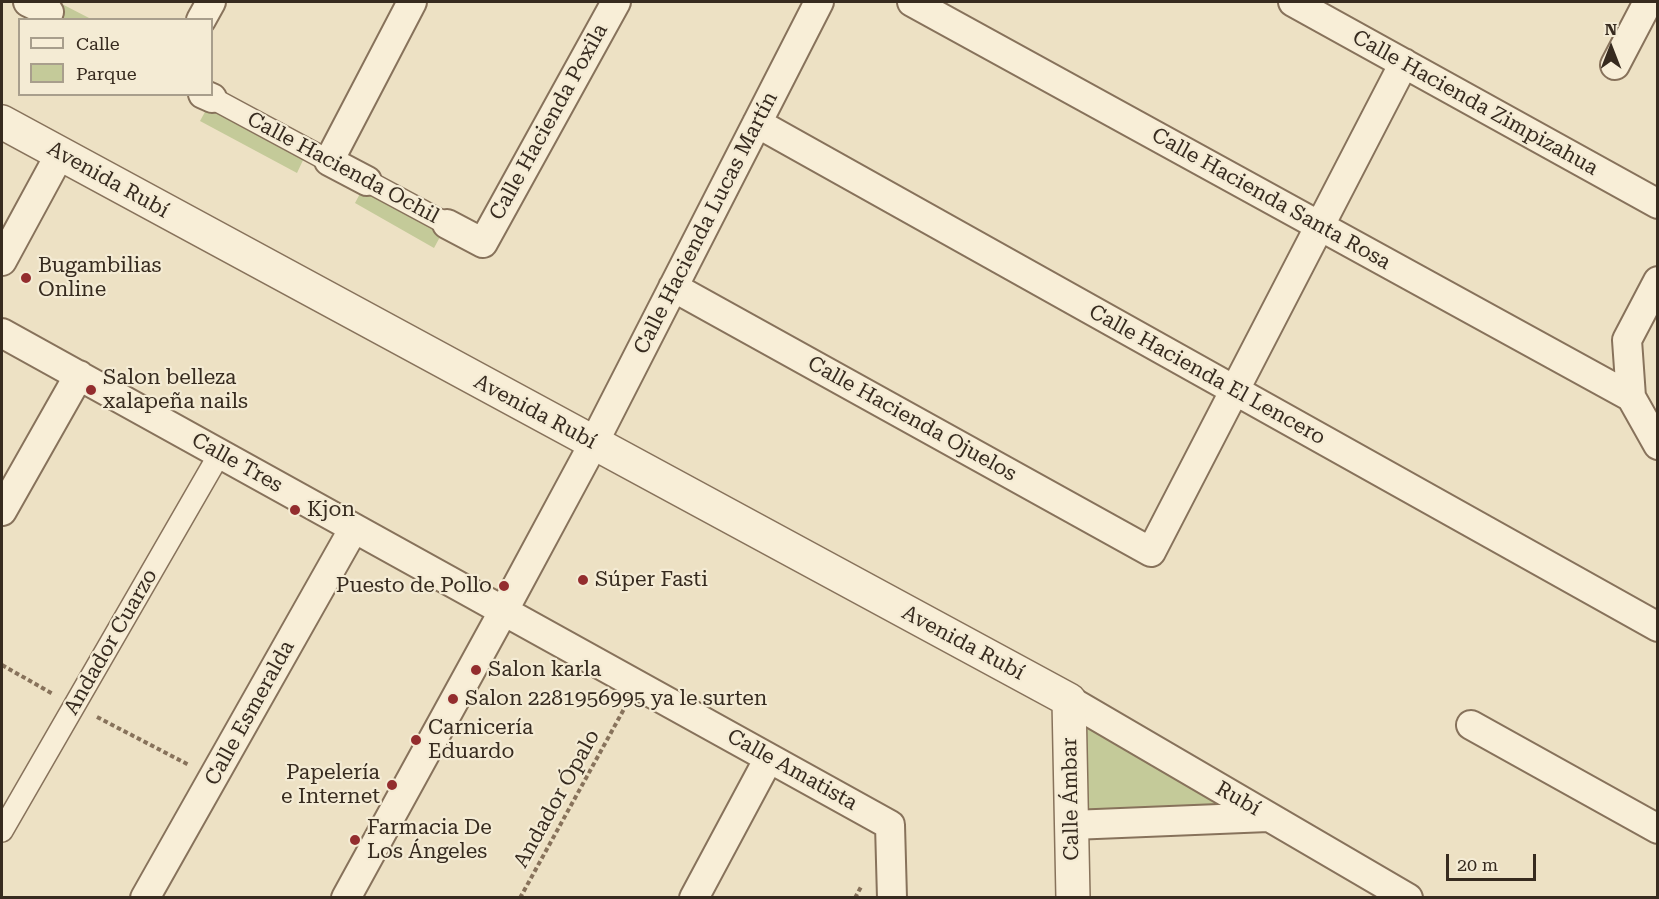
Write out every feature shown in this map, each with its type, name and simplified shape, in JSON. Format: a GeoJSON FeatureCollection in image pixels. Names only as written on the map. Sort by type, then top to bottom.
{"type":"FeatureCollection","features":[{"type":"Feature","properties":{"kind":"street"},"geometry":{"type":"LineString","coordinates":[[202,18],[211,2]]}},
{"type":"Feature","properties":{"kind":"street"},"geometry":{"type":"LineString","coordinates":[[329,161],[412,2]]}},
{"type":"Feature","properties":{"kind":"street","name":"Calle Hacienda Poxila"},"geometry":{"type":"LineString","coordinates":[[483,243],[616,2]]}},
{"type":"Feature","properties":{"kind":"street","name":"Calle Hacienda Lucas Martín"},"geometry":{"type":"LineString","coordinates":[[346,897],[593,444],[819,2]]}},
{"type":"Feature","properties":{"kind":"street","name":"Calle Hacienda Santa Rosa"},"geometry":{"type":"LineString","coordinates":[[912,2],[1630,397]]}},
{"type":"Feature","properties":{"kind":"street","name":"Calle Hacienda Zimpizahua"},"geometry":{"type":"LineString","coordinates":[[1293,2],[1658,204]]}},
{"type":"Feature","properties":{"kind":"street"},"geometry":{"type":"LineString","coordinates":[[1615,64],[1648,2]]}},
{"type":"Feature","properties":{"kind":"street"},"geometry":{"type":"LineString","coordinates":[[1235,390],[1404,63]]}},
{"type":"Feature","properties":{"kind":"street","name":"Calle Hacienda Ochil"},"geometry":{"type":"LineString","coordinates":[[207,97],[483,243]]}},
{"type":"Feature","properties":{"kind":"street","name":"Avenida Rubí"},"geometry":{"type":"LineString","coordinates":[[2,122],[1069,700]]}},
{"type":"Feature","properties":{"kind":"street","name":"Calle Hacienda El Lencero"},"geometry":{"type":"LineString","coordinates":[[757,123],[1658,627]]}},
{"type":"Feature","properties":{"kind":"street"},"geometry":{"type":"LineString","coordinates":[[2,261],[60,154]]}},
{"type":"Feature","properties":{"kind":"street"},"geometry":{"type":"LineString","coordinates":[[1658,281],[1627,339],[1630,397],[1658,445]]}},
{"type":"Feature","properties":{"kind":"street","name":"Calle Hacienda Ojuelos"},"geometry":{"type":"LineString","coordinates":[[673,287],[1151,552],[1235,390]]}},
{"type":"Feature","properties":{"kind":"street","name":"Calle Tres"},"geometry":{"type":"LineString","coordinates":[[2,333],[504,610]]}},
{"type":"Feature","properties":{"kind":"street"},"geometry":{"type":"LineString","coordinates":[[2,511],[79,375]]}},
{"type":"Feature","properties":{"kind":"street","name":"Andador Cuarzo"},"geometry":{"type":"LineString","coordinates":[[2,831],[220,453]]}},
{"type":"Feature","properties":{"kind":"street","name":"Calle Esmeralda"},"geometry":{"type":"LineString","coordinates":[[145,897],[354,528]]}},
{"type":"Feature","properties":{"kind":"street","name":"Calle Amatista"},"geometry":{"type":"LineString","coordinates":[[504,610],[891,825],[892,897]]}},
{"type":"Feature","properties":{"kind":"street","name":"Rubí"},"geometry":{"type":"LineString","coordinates":[[1069,700],[1408,897]]}},
{"type":"Feature","properties":{"kind":"street","name":"Calle Ámbar"},"geometry":{"type":"LineString","coordinates":[[1069,700],[1073,897]]}},
{"type":"Feature","properties":{"kind":"street"},"geometry":{"type":"LineString","coordinates":[[1471,725],[1658,829]]}},
{"type":"Feature","properties":{"kind":"street"},"geometry":{"type":"LineString","coordinates":[[694,897],[769,758]]}},
{"type":"Feature","properties":{"kind":"street"},"geometry":{"type":"LineString","coordinates":[[1072,825],[1268,817]]}},
{"type":"Feature","properties":{"kind":"path"},"geometry":{"type":"LineString","coordinates":[[2,665],[74,706],[213,777]]}},
{"type":"Feature","properties":{"kind":"path","name":"Andador Ópalo"},"geometry":{"type":"LineString","coordinates":[[520,897],[637,684]]}},
{"type":"Feature","properties":{"kind":"green space"},"geometry":{"type":"Polygon","coordinates":[[[55,2],[58,2],[89,18],[46,18],[55,2]]]}},
{"type":"Feature","properties":{"kind":"green space"},"geometry":{"type":"Polygon","coordinates":[[[216,92],[312,141],[297,173],[200,121],[216,92]]]}},
{"type":"Feature","properties":{"kind":"green space"},"geometry":{"type":"Polygon","coordinates":[[[371,173],[447,224],[434,248],[355,203],[371,173]]]}},
{"type":"Feature","properties":{"kind":"green space"},"geometry":{"type":"Polygon","coordinates":[[[1084,720],[1227,807],[1087,812],[1084,720]]]}},
{"type":"Feature","properties":{"kind":"place","name":"Bugambilias Online"},"geometry":{"type":"Point","coordinates":[26,278]}},
{"type":"Feature","properties":{"kind":"place","name":"Salon belleza xalapeña nails"},"geometry":{"type":"Point","coordinates":[91,390]}},
{"type":"Feature","properties":{"kind":"place","name":"Kjon"},"geometry":{"type":"Point","coordinates":[295,510]}},
{"type":"Feature","properties":{"kind":"place","name":"Súper Fasti"},"geometry":{"type":"Point","coordinates":[583,580]}},
{"type":"Feature","properties":{"kind":"place","name":"Puesto de Pollo"},"geometry":{"type":"Point","coordinates":[504,586]}},
{"type":"Feature","properties":{"kind":"place","name":"Salon karla"},"geometry":{"type":"Point","coordinates":[476,670]}},
{"type":"Feature","properties":{"kind":"place","name":"Salon 2281956995 ya le surten"},"geometry":{"type":"Point","coordinates":[453,699]}},
{"type":"Feature","properties":{"kind":"place","name":"Carnicería Eduardo"},"geometry":{"type":"Point","coordinates":[416,740]}},
{"type":"Feature","properties":{"kind":"place","name":"Papelería e Internet"},"geometry":{"type":"Point","coordinates":[392,785]}},
{"type":"Feature","properties":{"kind":"place","name":"Farmacia De Los Ángeles"},"geometry":{"type":"Point","coordinates":[355,840]}}]}
